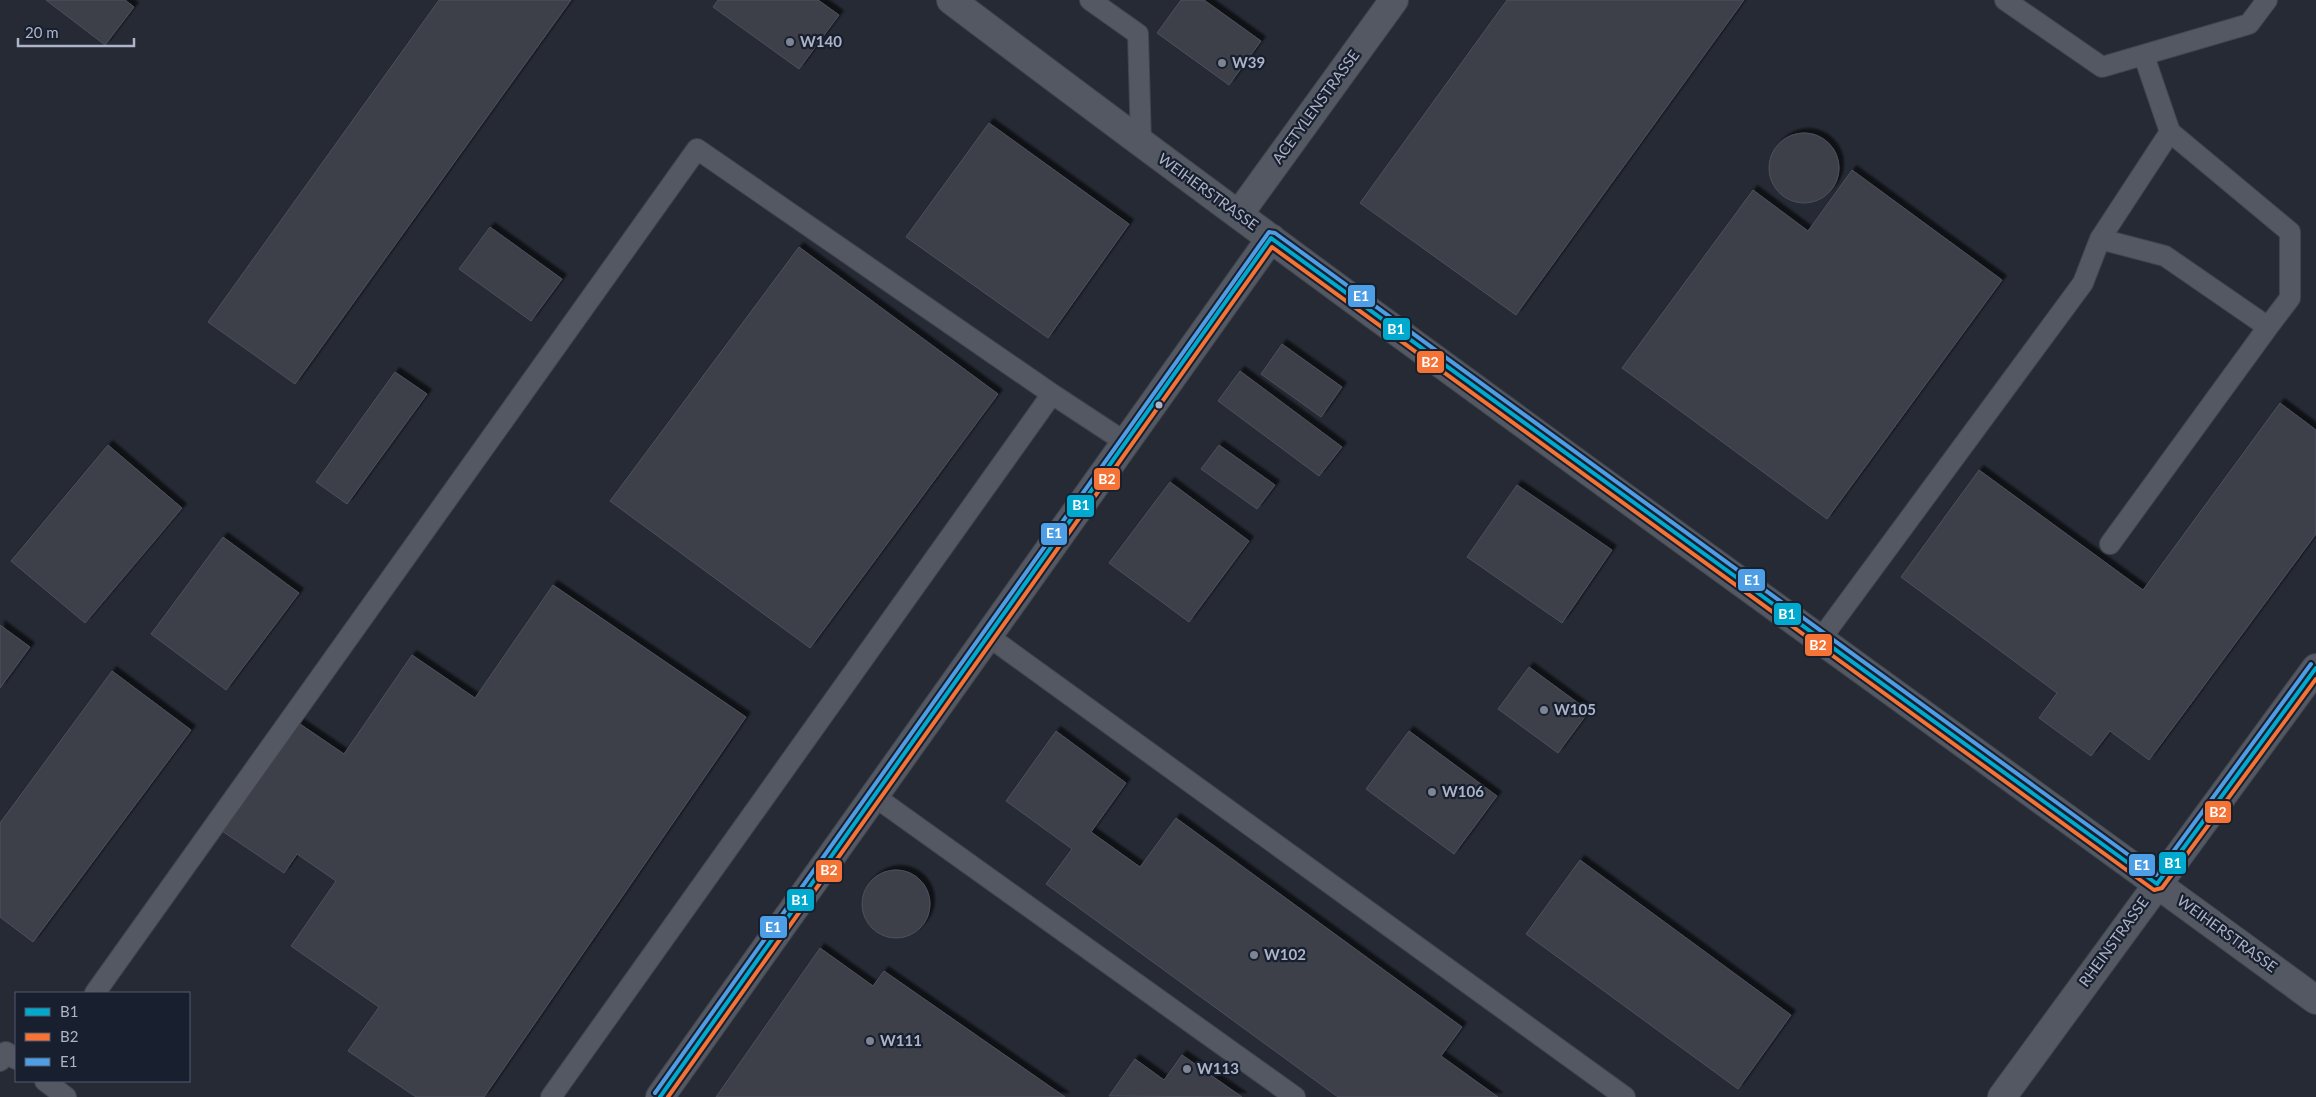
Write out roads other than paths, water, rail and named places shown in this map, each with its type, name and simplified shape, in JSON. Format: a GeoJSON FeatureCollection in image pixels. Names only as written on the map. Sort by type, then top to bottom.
{"type":"FeatureCollection","features":[{"type":"Feature","properties":{"kind":"street","name":"WEIHERSTRASSE"},"geometry":{"type":"LineString","coordinates":[[951,0],[1141,143],[2316,1000]]}},
{"type":"Feature","properties":{"kind":"street","name":"ACETYLENSTRASSE"},"geometry":{"type":"LineString","coordinates":[[1239,214],[1394,0]]}},
{"type":"Feature","properties":{"kind":"street"},"geometry":{"type":"LineString","coordinates":[[660,1097],[1271,238]]}},
{"type":"Feature","properties":{"kind":"street","name":"RHEINSTRASSE"},"geometry":{"type":"LineString","coordinates":[[2002,1097],[2316,668]]}},
{"type":"Feature","properties":{"kind":"lane"},"geometry":{"type":"LineString","coordinates":[[1090,0],[1138,34],[1141,143]]}},
{"type":"Feature","properties":{"kind":"lane"},"geometry":{"type":"LineString","coordinates":[[2006,0],[2102,68],[2249,24],[2267,0]]}},
{"type":"Feature","properties":{"kind":"lane"},"geometry":{"type":"LineString","coordinates":[[2110,544],[2290,298],[2290,232],[2170,132],[2144,56]]}},
{"type":"Feature","properties":{"kind":"lane"},"geometry":{"type":"LineString","coordinates":[[1820,640],[2083,283],[2100,239],[2170,132]]}},
{"type":"Feature","properties":{"kind":"lane"},"geometry":{"type":"LineString","coordinates":[[96,992],[697,149],[1052,394],[1126,442]]}},
{"type":"Feature","properties":{"kind":"lane"},"geometry":{"type":"LineString","coordinates":[[2100,239],[2165,256],[2268,327]]}},
{"type":"Feature","properties":{"kind":"lane"},"geometry":{"type":"LineString","coordinates":[[551,1097],[1052,394]]}},
{"type":"Feature","properties":{"kind":"lane"},"geometry":{"type":"LineString","coordinates":[[988,636],[1625,1097]]}},
{"type":"Feature","properties":{"kind":"lane"},"geometry":{"type":"LineString","coordinates":[[874,796],[1295,1097]]}},
{"type":"Feature","properties":{"kind":"lane"},"geometry":{"type":"LineString","coordinates":[[0,1061],[6,1052],[15,1058]]}},
{"type":"Feature","properties":{"kind":"lane"},"geometry":{"type":"LineString","coordinates":[[46,1082],[66,1097]]}},
{"type":"Feature","properties":{"kind":"place","name":"W140"},"geometry":{"type":"Point","coordinates":[790,42]}},
{"type":"Feature","properties":{"kind":"place","name":"W39"},"geometry":{"type":"Point","coordinates":[1222,63]}},
{"type":"Feature","properties":{"kind":"place","name":"W105"},"geometry":{"type":"Point","coordinates":[1544,710]}},
{"type":"Feature","properties":{"kind":"place","name":"W106"},"geometry":{"type":"Point","coordinates":[1432,792]}},
{"type":"Feature","properties":{"kind":"place","name":"W102"},"geometry":{"type":"Point","coordinates":[1254,955]}},
{"type":"Feature","properties":{"kind":"place","name":"W111"},"geometry":{"type":"Point","coordinates":[870,1041]}},
{"type":"Feature","properties":{"kind":"place","name":"W113"},"geometry":{"type":"Point","coordinates":[1187,1069]}}]}
